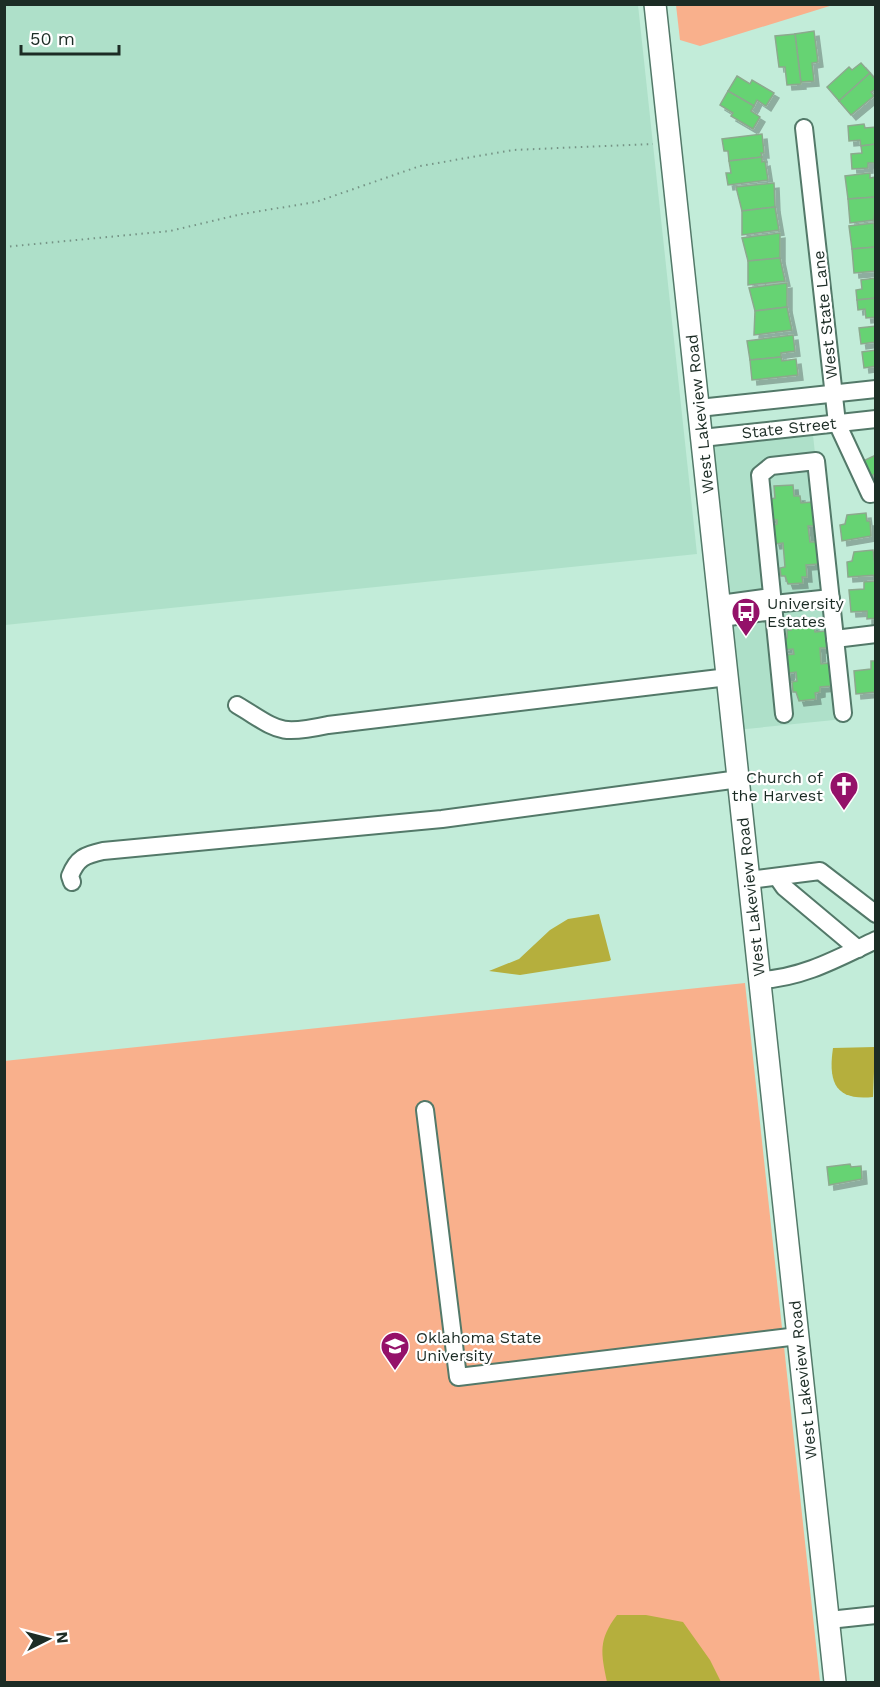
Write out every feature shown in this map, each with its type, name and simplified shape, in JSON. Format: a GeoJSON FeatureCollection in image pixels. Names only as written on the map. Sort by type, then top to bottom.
{"type":"FeatureCollection","features":[{"type":"Feature","properties":{"kind":"main road","name":"West Lakeview Road"},"geometry":{"type":"LineString","coordinates":[[655,4],[835,1683]]}},
{"type":"Feature","properties":{"kind":"street","name":"West State Lane"},"geometry":{"type":"LineString","coordinates":[[804,128],[837,423],[873,494]]}},
{"type":"Feature","properties":{"kind":"street","name":"State Street"},"geometry":{"type":"LineString","coordinates":[[699,408],[876,389]]}},
{"type":"Feature","properties":{"kind":"street","name":"State Street"},"geometry":{"type":"LineString","coordinates":[[702,438],[876,419]]}},
{"type":"Feature","properties":{"kind":"street"},"geometry":{"type":"LineString","coordinates":[[784,714],[760,475],[771,466],[816,462],[843,713]]}},
{"type":"Feature","properties":{"kind":"street"},"geometry":{"type":"LineString","coordinates":[[721,611],[766,612],[774,604],[831,598]]}},
{"type":"Feature","properties":{"kind":"street"},"geometry":{"type":"LineString","coordinates":[[835,639],[876,634]]}},
{"type":"Feature","properties":{"kind":"street"},"geometry":{"type":"LineString","coordinates":[[237,705],[268,726],[281,730],[303,730],[328,725],[728,677]]}},
{"type":"Feature","properties":{"kind":"street"},"geometry":{"type":"LineString","coordinates":[[72,882],[69,876],[75,863],[84,855],[103,850],[442,819],[739,779]]}},
{"type":"Feature","properties":{"kind":"street"},"geometry":{"type":"LineString","coordinates":[[749,880],[820,871],[876,914]]}},
{"type":"Feature","properties":{"kind":"street"},"geometry":{"type":"LineString","coordinates":[[777,877],[784,887],[858,949]]}},
{"type":"Feature","properties":{"kind":"street"},"geometry":{"type":"LineString","coordinates":[[760,980],[782,979],[808,972],[876,940]]}},
{"type":"Feature","properties":{"kind":"street"},"geometry":{"type":"LineString","coordinates":[[425,1110],[458,1377],[798,1335]]}},
{"type":"Feature","properties":{"kind":"street"},"geometry":{"type":"LineString","coordinates":[[829,1620],[876,1615]]}},
{"type":"Feature","properties":{"kind":"path"},"geometry":{"type":"LineString","coordinates":[[4,247],[171,231],[242,214],[316,202],[420,166],[513,150],[670,142]]}},
{"type":"Feature","properties":{"kind":"shaded area"},"geometry":{"type":"Polygon","coordinates":[[[5,4],[638,5],[697,554],[5,625],[5,4]]]}},
{"type":"Feature","properties":{"kind":"shaded area"},"geometry":{"type":"Polygon","coordinates":[[[676,4],[833,5],[700,46],[680,40],[676,4]]]}},
{"type":"Feature","properties":{"kind":"shaded area"},"geometry":{"type":"Polygon","coordinates":[[[812,426],[844,719],[736,730],[704,437],[812,426]]]}},
{"type":"Feature","properties":{"kind":"shaded area"},"geometry":{"type":"Polygon","coordinates":[[[599,914],[611,960],[520,975],[489,971],[519,959],[550,930],[568,919],[599,914]]]}},
{"type":"Feature","properties":{"kind":"shaded area","name":"Oklahoma State University"},"geometry":{"type":"Polygon","coordinates":[[[745,983],[820,1682],[5,1682],[4,1061],[745,983]]]}},
{"type":"Feature","properties":{"kind":"shaded area"},"geometry":{"type":"Polygon","coordinates":[[[875,1047],[873,1097],[850,1096],[842,1092],[833,1080],[833,1048],[875,1047]]]}},
{"type":"Feature","properties":{"kind":"shaded area"},"geometry":{"type":"Polygon","coordinates":[[[617,1615],[646,1615],[683,1622],[710,1660],[721,1682],[607,1682],[603,1663],[604,1640],[617,1615]]]}},
{"type":"Feature","properties":{"kind":"building"},"geometry":{"type":"Polygon","coordinates":[[[814,31],[818,62],[812,63],[814,81],[801,82],[795,34],[814,31]]]}},
{"type":"Feature","properties":{"kind":"building"},"geometry":{"type":"Polygon","coordinates":[[[795,34],[801,84],[787,85],[785,67],[779,67],[775,36],[795,34]]]}},
{"type":"Feature","properties":{"kind":"building"},"geometry":{"type":"Polygon","coordinates":[[[861,63],[870,73],[839,101],[827,87],[849,67],[852,70],[861,63]]]}},
{"type":"Feature","properties":{"kind":"building"},"geometry":{"type":"Polygon","coordinates":[[[870,73],[876,80],[876,89],[871,92],[874,96],[851,115],[839,101],[870,73]]]}},
{"type":"Feature","properties":{"kind":"building"},"geometry":{"type":"Polygon","coordinates":[[[737,76],[750,84],[752,80],[774,93],[766,106],[757,100],[754,106],[728,91],[737,76]]]}},
{"type":"Feature","properties":{"kind":"building"},"geometry":{"type":"Polygon","coordinates":[[[728,91],[754,106],[751,111],[760,117],[753,129],[731,116],[733,113],[720,105],[728,91]]]}},
{"type":"Feature","properties":{"kind":"building"},"geometry":{"type":"Polygon","coordinates":[[[864,124],[865,128],[876,127],[876,144],[861,146],[860,140],[849,141],[848,126],[864,124]]]}},
{"type":"Feature","properties":{"kind":"building"},"geometry":{"type":"Polygon","coordinates":[[[762,134],[764,153],[761,153],[762,157],[729,161],[728,151],[724,151],[722,139],[762,134]]]}},
{"type":"Feature","properties":{"kind":"building"},"geometry":{"type":"Polygon","coordinates":[[[876,144],[876,163],[868,163],[868,168],[852,169],[851,154],[862,153],[861,146],[876,144]]]}},
{"type":"Feature","properties":{"kind":"building"},"geometry":{"type":"Polygon","coordinates":[[[762,157],[762,162],[765,161],[768,180],[728,185],[726,173],[731,173],[729,161],[762,157]]]}},
{"type":"Feature","properties":{"kind":"building"},"geometry":{"type":"Polygon","coordinates":[[[870,173],[870,178],[876,177],[876,197],[848,199],[845,176],[870,173]]]}},
{"type":"Feature","properties":{"kind":"building"},"geometry":{"type":"Polygon","coordinates":[[[774,183],[775,207],[742,211],[736,187],[774,183]]]}},
{"type":"Feature","properties":{"kind":"building"},"geometry":{"type":"Polygon","coordinates":[[[876,197],[874,220],[850,223],[848,199],[876,197]]]}},
{"type":"Feature","properties":{"kind":"building"},"geometry":{"type":"Polygon","coordinates":[[[775,207],[779,230],[742,235],[742,211],[775,207]]]}},
{"type":"Feature","properties":{"kind":"building"},"geometry":{"type":"Polygon","coordinates":[[[874,223],[876,247],[852,249],[849,226],[874,223]]]}},
{"type":"Feature","properties":{"kind":"building"},"geometry":{"type":"Polygon","coordinates":[[[780,233],[780,258],[748,261],[742,238],[780,233]]]}},
{"type":"Feature","properties":{"kind":"building"},"geometry":{"type":"Polygon","coordinates":[[[876,247],[876,271],[854,273],[852,249],[876,247]]]}},
{"type":"Feature","properties":{"kind":"building"},"geometry":{"type":"Polygon","coordinates":[[[780,258],[785,281],[748,285],[748,261],[780,258]]]}},
{"type":"Feature","properties":{"kind":"building"},"geometry":{"type":"Polygon","coordinates":[[[876,278],[876,298],[857,300],[856,290],[862,289],[861,280],[876,278]]]}},
{"type":"Feature","properties":{"kind":"building"},"geometry":{"type":"Polygon","coordinates":[[[787,283],[787,307],[755,311],[749,288],[787,283]]]}},
{"type":"Feature","properties":{"kind":"building"},"geometry":{"type":"Polygon","coordinates":[[[876,298],[876,317],[866,318],[865,309],[858,310],[857,300],[876,298]]]}},
{"type":"Feature","properties":{"kind":"building"},"geometry":{"type":"Polygon","coordinates":[[[787,307],[792,330],[754,335],[755,311],[787,307]]]}},
{"type":"Feature","properties":{"kind":"building"},"geometry":{"type":"Polygon","coordinates":[[[876,326],[876,346],[875,342],[861,344],[859,328],[876,326]]]}},
{"type":"Feature","properties":{"kind":"building"},"geometry":{"type":"Polygon","coordinates":[[[793,335],[795,351],[781,353],[781,357],[750,360],[747,341],[793,335]]]}},
{"type":"Feature","properties":{"kind":"building"},"geometry":{"type":"Polygon","coordinates":[[[876,350],[876,366],[864,368],[862,352],[876,350]]]}},
{"type":"Feature","properties":{"kind":"building"},"geometry":{"type":"Polygon","coordinates":[[[781,357],[782,361],[796,359],[798,375],[752,380],[750,360],[781,357]]]}},
{"type":"Feature","properties":{"kind":"building"},"geometry":{"type":"Polygon","coordinates":[[[876,455],[876,474],[870,476],[863,461],[876,455]]]}},
{"type":"Feature","properties":{"kind":"building"},"geometry":{"type":"Polygon","coordinates":[[[793,485],[794,496],[800,496],[801,503],[812,502],[815,526],[808,526],[810,542],[816,542],[818,564],[806,565],[807,577],[802,577],[803,583],[788,584],[785,576],[781,576],[780,568],[785,567],[783,543],[775,544],[770,525],[777,524],[777,520],[770,520],[769,508],[772,508],[771,499],[775,498],[774,486],[793,485]]]}},
{"type":"Feature","properties":{"kind":"building"},"geometry":{"type":"Polygon","coordinates":[[[866,513],[867,521],[870,521],[871,536],[842,541],[840,525],[845,524],[847,515],[866,513]]]}},
{"type":"Feature","properties":{"kind":"building"},"geometry":{"type":"Polygon","coordinates":[[[873,550],[876,575],[848,577],[847,562],[852,561],[854,552],[873,550]]]}},
{"type":"Feature","properties":{"kind":"building"},"geometry":{"type":"Polygon","coordinates":[[[876,581],[876,618],[867,619],[867,611],[851,612],[849,590],[864,589],[864,582],[876,581]]]}},
{"type":"Feature","properties":{"kind":"building"},"geometry":{"type":"Polygon","coordinates":[[[807,619],[808,625],[814,625],[815,632],[826,631],[828,648],[820,648],[821,664],[829,663],[832,686],[820,687],[820,692],[815,693],[816,699],[799,701],[796,692],[793,692],[792,682],[797,681],[796,672],[789,673],[790,677],[785,677],[786,655],[794,654],[793,649],[784,650],[783,639],[787,638],[787,630],[791,630],[790,621],[807,619]]]}},
{"type":"Feature","properties":{"kind":"building"},"geometry":{"type":"Polygon","coordinates":[[[871,661],[876,661],[876,692],[856,694],[854,671],[871,669],[871,661]]]}},
{"type":"Feature","properties":{"kind":"building"},"geometry":{"type":"Polygon","coordinates":[[[850,1164],[851,1167],[861,1166],[862,1179],[829,1185],[827,1167],[850,1164]]]}},
{"type":"Feature","properties":{"kind":"place","name":"University Estates"},"geometry":{"type":"Point","coordinates":[746,638]}},
{"type":"Feature","properties":{"kind":"place","name":"Church of the Harvest"},"geometry":{"type":"Point","coordinates":[844,812]}},
{"type":"Feature","properties":{"kind":"place","name":"Oklahoma State University"},"geometry":{"type":"Point","coordinates":[395,1372]}}]}
